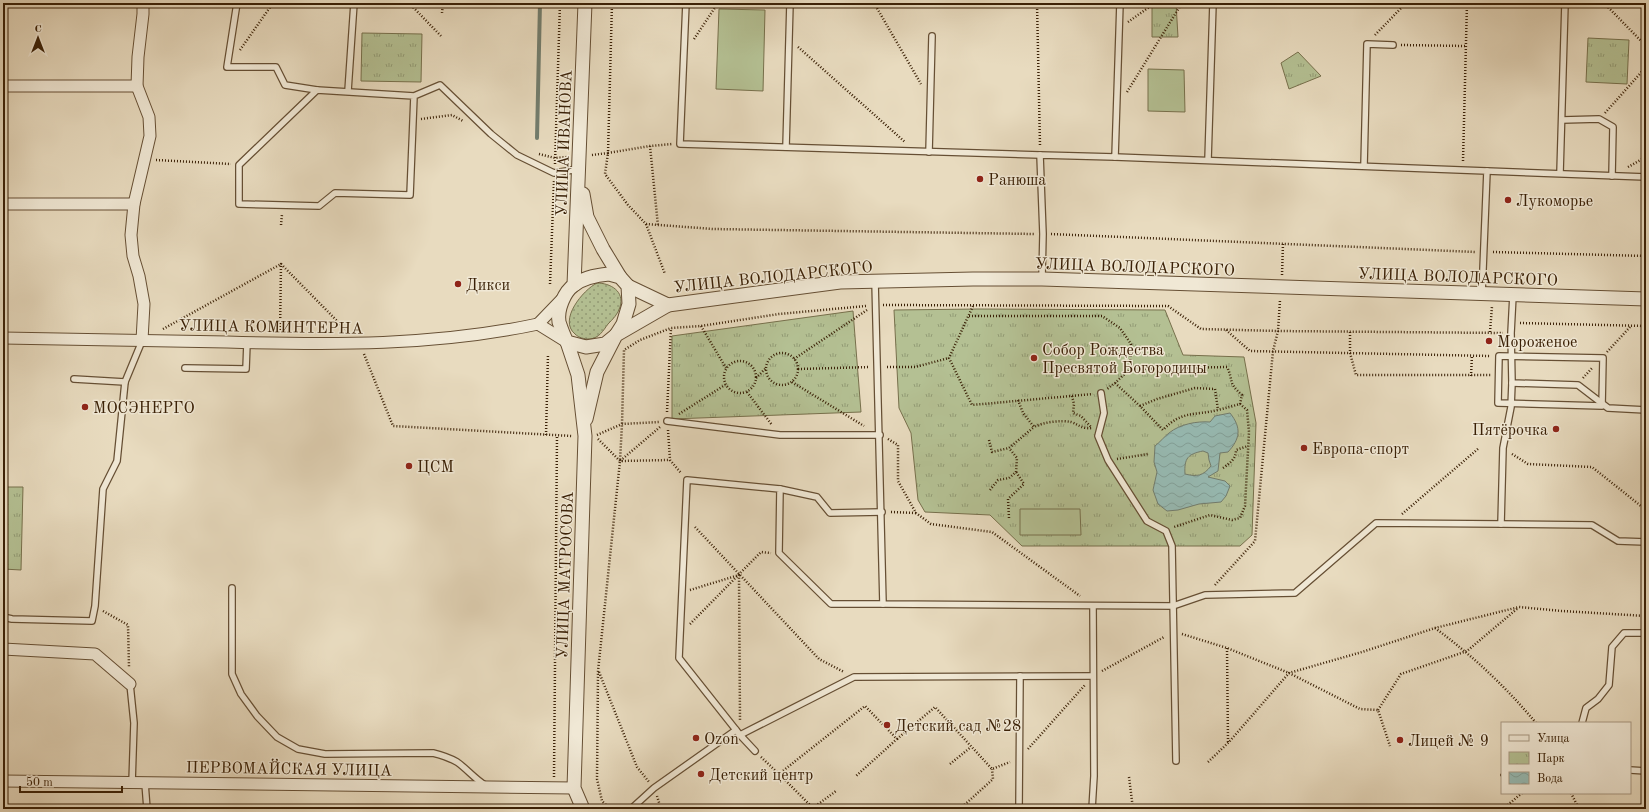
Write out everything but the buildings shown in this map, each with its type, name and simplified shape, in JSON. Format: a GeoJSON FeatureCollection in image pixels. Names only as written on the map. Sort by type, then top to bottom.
{"type":"FeatureCollection","features":[{"type":"Feature","properties":{"kind":"street"},"geometry":{"type":"LineString","coordinates":[[142,3],[143,14],[138,58],[137,86],[149,117],[150,136],[134,204],[131,235],[133,256],[139,276],[144,304],[142,340]]}},
{"type":"Feature","properties":{"kind":"street","name":"УЛИЦА ИВАНОВА"},"geometry":{"type":"LineString","coordinates":[[570,290],[579,168],[585,3]]}},
{"type":"Feature","properties":{"kind":"street"},"geometry":{"type":"LineString","coordinates":[[3,86],[137,86]]}},
{"type":"Feature","properties":{"kind":"street"},"geometry":{"type":"LineString","coordinates":[[579,168],[587,217],[603,249],[624,282],[629,304],[623,324],[597,372],[585,433]]}},
{"type":"Feature","properties":{"kind":"street"},"geometry":{"type":"LineString","coordinates":[[3,204],[134,204]]}},
{"type":"Feature","properties":{"kind":"street"},"geometry":{"type":"LineString","coordinates":[[624,282],[609,274],[597,275],[570,290],[538,324],[567,342],[586,347],[605,344],[616,335],[668,305]]}},
{"type":"Feature","properties":{"kind":"street","name":"УЛИЦА ВОЛОДАРСКОГО"},"geometry":{"type":"LineString","coordinates":[[624,282],[668,305],[840,282],[973,279],[1646,299]]}},
{"type":"Feature","properties":{"kind":"street"},"geometry":{"type":"LineString","coordinates":[[567,342],[559,321],[560,308],[570,290]]}},
{"type":"Feature","properties":{"kind":"street","name":"УЛИЦА КОМИНТЕРНА"},"geometry":{"type":"LineString","coordinates":[[3,338],[280,344],[360,344],[434,340],[508,330],[538,324]]}},
{"type":"Feature","properties":{"kind":"street","name":"УЛИЦА МАТРОСОВА"},"geometry":{"type":"LineString","coordinates":[[567,342],[578,374],[585,433],[574,788],[584,809]]}},
{"type":"Feature","properties":{"kind":"street"},"geometry":{"type":"LineString","coordinates":[[3,650],[95,654],[130,684]]}},
{"type":"Feature","properties":{"kind":"street","name":"ПЕРВОМАЙСКАЯ УЛИЦА"},"geometry":{"type":"LineString","coordinates":[[3,781],[574,788]]}},
{"type":"Feature","properties":{"kind":"lane"},"geometry":{"type":"LineString","coordinates":[[237,3],[227,67],[276,68],[285,86],[317,90],[414,96],[440,85],[496,138],[517,155],[554,173],[579,168]]}},
{"type":"Feature","properties":{"kind":"lane"},"geometry":{"type":"LineString","coordinates":[[348,91],[354,3]]}},
{"type":"Feature","properties":{"kind":"lane"},"geometry":{"type":"LineString","coordinates":[[686,3],[680,144],[1208,160],[1646,177]]}},
{"type":"Feature","properties":{"kind":"lane"},"geometry":{"type":"LineString","coordinates":[[786,147],[790,3]]}},
{"type":"Feature","properties":{"kind":"lane"},"geometry":{"type":"LineString","coordinates":[[1115,157],[1120,3]]}},
{"type":"Feature","properties":{"kind":"lane"},"geometry":{"type":"LineString","coordinates":[[1208,160],[1213,3]]}},
{"type":"Feature","properties":{"kind":"lane"},"geometry":{"type":"LineString","coordinates":[[1560,174],[1566,3]]}},
{"type":"Feature","properties":{"kind":"lane"},"geometry":{"type":"LineString","coordinates":[[929,152],[932,36]]}},
{"type":"Feature","properties":{"kind":"lane"},"geometry":{"type":"LineString","coordinates":[[1364,166],[1367,44],[1393,45]]}},
{"type":"Feature","properties":{"kind":"lane"},"geometry":{"type":"LineString","coordinates":[[317,90],[239,165],[239,204],[319,206],[335,193],[410,195],[414,96]]}},
{"type":"Feature","properties":{"kind":"lane"},"geometry":{"type":"LineString","coordinates":[[1562,120],[1599,119],[1613,127],[1612,176]]}},
{"type":"Feature","properties":{"kind":"lane"},"geometry":{"type":"LineString","coordinates":[[1040,155],[1043,234],[1042,280]]}},
{"type":"Feature","properties":{"kind":"lane"},"geometry":{"type":"LineString","coordinates":[[1482,294],[1487,171]]}},
{"type":"Feature","properties":{"kind":"lane"},"geometry":{"type":"LineString","coordinates":[[875,281],[882,512],[883,604]]}},
{"type":"Feature","properties":{"kind":"lane"},"geometry":{"type":"LineString","coordinates":[[1501,524],[1503,448],[1511,407],[1511,333],[1513,295]]}},
{"type":"Feature","properties":{"kind":"lane"},"geometry":{"type":"LineString","coordinates":[[3,617],[12,619],[92,621],[95,606],[103,489],[117,461],[124,382],[142,340]]}},
{"type":"Feature","properties":{"kind":"lane"},"geometry":{"type":"LineString","coordinates":[[185,368],[246,369],[247,343]]}},
{"type":"Feature","properties":{"kind":"lane"},"geometry":{"type":"LineString","coordinates":[[1499,356],[1512,356],[1603,358],[1602,406],[1498,403],[1499,356]]}},
{"type":"Feature","properties":{"kind":"lane"},"geometry":{"type":"LineString","coordinates":[[74,379],[124,382]]}},
{"type":"Feature","properties":{"kind":"lane"},"geometry":{"type":"LineString","coordinates":[[1512,383],[1578,384],[1608,408],[1646,410]]}},
{"type":"Feature","properties":{"kind":"lane"},"geometry":{"type":"LineString","coordinates":[[1101,393],[1104,413],[1098,436],[1108,460],[1147,521],[1166,531],[1172,546],[1176,761]]}},
{"type":"Feature","properties":{"kind":"lane"},"geometry":{"type":"LineString","coordinates":[[667,421],[780,435],[880,435]]}},
{"type":"Feature","properties":{"kind":"lane"},"geometry":{"type":"LineString","coordinates":[[755,751],[740,735],[679,658],[687,480],[780,489],[817,497],[830,513],[882,512]]}},
{"type":"Feature","properties":{"kind":"lane"},"geometry":{"type":"LineString","coordinates":[[780,489],[779,553],[831,604],[1173,606],[1205,595],[1295,593],[1376,523],[1592,525],[1618,541],[1646,542]]}},
{"type":"Feature","properties":{"kind":"lane"},"geometry":{"type":"LineString","coordinates":[[232,588],[232,674],[241,694],[257,716],[277,737],[298,749],[325,754],[433,754],[445,756],[458,763],[486,786]]}},
{"type":"Feature","properties":{"kind":"lane"},"geometry":{"type":"LineString","coordinates":[[1092,809],[1094,776],[1093,606]]}},
{"type":"Feature","properties":{"kind":"lane"},"geometry":{"type":"LineString","coordinates":[[1582,722],[1586,708],[1598,699],[1609,685],[1612,647],[1624,633],[1646,633]]}},
{"type":"Feature","properties":{"kind":"lane"},"geometry":{"type":"LineString","coordinates":[[1019,809],[1020,676]]}},
{"type":"Feature","properties":{"kind":"lane"},"geometry":{"type":"LineString","coordinates":[[740,735],[854,677],[1094,676]]}},
{"type":"Feature","properties":{"kind":"lane"},"geometry":{"type":"LineString","coordinates":[[130,684],[134,723],[132,783]]}},
{"type":"Feature","properties":{"kind":"lane"},"geometry":{"type":"LineString","coordinates":[[631,809],[654,788],[736,730]]}},
{"type":"Feature","properties":{"kind":"lane"},"geometry":{"type":"LineString","coordinates":[[1631,770],[1646,771]]}},
{"type":"Feature","properties":{"kind":"lane"},"geometry":{"type":"LineString","coordinates":[[145,783],[147,809]]}},
{"type":"Feature","properties":{"kind":"path"},"geometry":{"type":"LineString","coordinates":[[227,67],[273,3]]}},
{"type":"Feature","properties":{"kind":"path"},"geometry":{"type":"LineString","coordinates":[[409,3],[441,36]]}},
{"type":"Feature","properties":{"kind":"path"},"geometry":{"type":"LineString","coordinates":[[442,13],[443,3]]}},
{"type":"Feature","properties":{"kind":"path"},"geometry":{"type":"LineString","coordinates":[[550,284],[560,3]]}},
{"type":"Feature","properties":{"kind":"path"},"geometry":{"type":"LineString","coordinates":[[612,3],[608,154],[650,146],[680,144]]}},
{"type":"Feature","properties":{"kind":"path"},"geometry":{"type":"LineString","coordinates":[[683,54],[718,3]]}},
{"type":"Feature","properties":{"kind":"path"},"geometry":{"type":"LineString","coordinates":[[874,3],[930,100]]}},
{"type":"Feature","properties":{"kind":"path"},"geometry":{"type":"LineString","coordinates":[[1037,3],[1040,155]]}},
{"type":"Feature","properties":{"kind":"path"},"geometry":{"type":"LineString","coordinates":[[1119,29],[1155,3]]}},
{"type":"Feature","properties":{"kind":"path"},"geometry":{"type":"LineString","coordinates":[[1117,108],[1182,3]]}},
{"type":"Feature","properties":{"kind":"path"},"geometry":{"type":"LineString","coordinates":[[1367,44],[1406,3]]}},
{"type":"Feature","properties":{"kind":"path"},"geometry":{"type":"LineString","coordinates":[[1463,170],[1467,3]]}},
{"type":"Feature","properties":{"kind":"path"},"geometry":{"type":"LineString","coordinates":[[1604,3],[1646,46]]}},
{"type":"Feature","properties":{"kind":"path"},"geometry":{"type":"LineString","coordinates":[[789,38],[916,151]]}},
{"type":"Feature","properties":{"kind":"path"},"geometry":{"type":"LineString","coordinates":[[1393,45],[1466,46]]}},
{"type":"Feature","properties":{"kind":"path"},"geometry":{"type":"LineString","coordinates":[[1599,119],[1646,67]]}},
{"type":"Feature","properties":{"kind":"path"},"geometry":{"type":"LineString","coordinates":[[650,146],[658,226],[721,229],[1043,234],[1484,252],[1646,256]]}},
{"type":"Feature","properties":{"kind":"path"},"geometry":{"type":"LineString","coordinates":[[145,160],[239,165]]}},
{"type":"Feature","properties":{"kind":"path"},"geometry":{"type":"LineString","coordinates":[[646,224],[665,274]]}},
{"type":"Feature","properties":{"kind":"path"},"geometry":{"type":"LineString","coordinates":[[142,340],[281,264]]}},
{"type":"Feature","properties":{"kind":"path"},"geometry":{"type":"LineString","coordinates":[[280,344],[281,264]]}},
{"type":"Feature","properties":{"kind":"path"},"geometry":{"type":"LineString","coordinates":[[281,264],[360,344],[393,426],[557,436],[585,433]]}},
{"type":"Feature","properties":{"kind":"path"},"geometry":{"type":"LineString","coordinates":[[794,359],[875,305]]}},
{"type":"Feature","properties":{"kind":"path"},"geometry":{"type":"LineString","coordinates":[[610,809],[602,801],[596,779],[598,671],[620,461],[624,350],[640,340],[671,328],[701,326],[779,314],[875,305],[1168,306],[1201,329],[1511,333]]}},
{"type":"Feature","properties":{"kind":"path"},"geometry":{"type":"LineString","coordinates":[[798,369],[915,367],[949,358],[973,306]]}},
{"type":"Feature","properties":{"kind":"path"},"geometry":{"type":"LineString","coordinates":[[969,316],[1102,316],[1120,328],[1131,344],[1130,369]]}},
{"type":"Feature","properties":{"kind":"path"},"geometry":{"type":"LineString","coordinates":[[1512,323],[1646,326]]}},
{"type":"Feature","properties":{"kind":"path"},"geometry":{"type":"LineString","coordinates":[[701,326],[726,368]]}},
{"type":"Feature","properties":{"kind":"path"},"geometry":{"type":"LineString","coordinates":[[671,328],[667,421],[670,460],[687,480]]}},
{"type":"Feature","properties":{"kind":"path"},"geometry":{"type":"LineString","coordinates":[[1226,330],[1250,351],[1512,356]]}},
{"type":"Feature","properties":{"kind":"path"},"geometry":{"type":"LineString","coordinates":[[1205,595],[1255,542],[1273,351],[1278,331]]}},
{"type":"Feature","properties":{"kind":"path"},"geometry":{"type":"LineString","coordinates":[[1350,332],[1350,353],[1356,375],[1512,375]]}},
{"type":"Feature","properties":{"kind":"path"},"geometry":{"type":"LineString","coordinates":[[546,435],[548,354]]}},
{"type":"Feature","properties":{"kind":"path"},"geometry":{"type":"LineString","coordinates":[[756,378],[766,368],[769,360],[777,354],[787,354],[794,359],[798,369],[796,377],[792,382],[783,385],[775,383],[769,378],[766,368]]}},
{"type":"Feature","properties":{"kind":"path"},"geometry":{"type":"LineString","coordinates":[[1471,376],[1472,355]]}},
{"type":"Feature","properties":{"kind":"path"},"geometry":{"type":"LineString","coordinates":[[949,358],[972,405],[1101,393],[1115,383],[1130,369],[1227,367],[1230,381],[1234,388],[1242,395],[1240,404]]}},
{"type":"Feature","properties":{"kind":"path"},"geometry":{"type":"LineString","coordinates":[[743,361],[751,365],[755,371],[756,378],[753,388],[747,392],[735,393],[725,384],[724,376],[726,368],[734,362],[743,361]]}},
{"type":"Feature","properties":{"kind":"path"},"geometry":{"type":"LineString","coordinates":[[792,382],[898,445],[898,481],[916,513],[931,524],[992,532],[1093,606]]}},
{"type":"Feature","properties":{"kind":"path"},"geometry":{"type":"LineString","coordinates":[[1115,383],[1140,406],[1162,430],[1173,420],[1194,413],[1218,410],[1240,404]]}},
{"type":"Feature","properties":{"kind":"path"},"geometry":{"type":"LineString","coordinates":[[620,461],[667,421],[725,384]]}},
{"type":"Feature","properties":{"kind":"path"},"geometry":{"type":"LineString","coordinates":[[1140,406],[1157,399],[1195,388],[1215,389],[1218,410]]}},
{"type":"Feature","properties":{"kind":"path"},"geometry":{"type":"LineString","coordinates":[[747,392],[780,435]]}},
{"type":"Feature","properties":{"kind":"path"},"geometry":{"type":"LineString","coordinates":[[1072,396],[1074,404],[1073,413],[1081,416],[1092,428]]}},
{"type":"Feature","properties":{"kind":"path"},"geometry":{"type":"LineString","coordinates":[[1018,400],[1023,412],[1034,427]]}},
{"type":"Feature","properties":{"kind":"path"},"geometry":{"type":"LineString","coordinates":[[1166,531],[1210,515],[1232,520],[1240,518],[1245,506],[1249,432],[1247,410],[1240,404]]}},
{"type":"Feature","properties":{"kind":"path"},"geometry":{"type":"LineString","coordinates":[[667,421],[622,424],[595,436],[620,461],[670,460]]}},
{"type":"Feature","properties":{"kind":"path"},"geometry":{"type":"LineString","coordinates":[[989,440],[992,452],[1009,448],[1034,427],[1043,422],[1071,422],[1084,429],[1100,427]]}},
{"type":"Feature","properties":{"kind":"path"},"geometry":{"type":"LineString","coordinates":[[554,787],[557,436]]}},
{"type":"Feature","properties":{"kind":"path"},"geometry":{"type":"LineString","coordinates":[[1223,468],[1232,462],[1236,456],[1236,450],[1248,446]]}},
{"type":"Feature","properties":{"kind":"path"},"geometry":{"type":"LineString","coordinates":[[1009,448],[1017,458],[1016,472],[1024,484],[1008,499],[1009,518]]}},
{"type":"Feature","properties":{"kind":"path"},"geometry":{"type":"LineString","coordinates":[[1391,524],[1479,448]]}},
{"type":"Feature","properties":{"kind":"path"},"geometry":{"type":"LineString","coordinates":[[1503,448],[1528,464],[1592,467],[1646,510]]}},
{"type":"Feature","properties":{"kind":"path"},"geometry":{"type":"LineString","coordinates":[[1108,460],[1148,454]]}},
{"type":"Feature","properties":{"kind":"path"},"geometry":{"type":"LineString","coordinates":[[990,490],[998,480],[1009,478],[1016,472]]}},
{"type":"Feature","properties":{"kind":"path"},"geometry":{"type":"LineString","coordinates":[[882,512],[916,513]]}},
{"type":"Feature","properties":{"kind":"path"},"geometry":{"type":"LineString","coordinates":[[685,516],[819,659],[854,677]]}},
{"type":"Feature","properties":{"kind":"path"},"geometry":{"type":"LineString","coordinates":[[680,634],[762,552],[779,553]]}},
{"type":"Feature","properties":{"kind":"path"},"geometry":{"type":"LineString","coordinates":[[682,592],[739,575]]}},
{"type":"Feature","properties":{"kind":"path"},"geometry":{"type":"LineString","coordinates":[[739,575],[740,735]]}},
{"type":"Feature","properties":{"kind":"path"},"geometry":{"type":"LineString","coordinates":[[95,606],[128,625],[130,684]]}},
{"type":"Feature","properties":{"kind":"path"},"geometry":{"type":"LineString","coordinates":[[1378,710],[1401,674],[1467,651],[1519,606]]}},
{"type":"Feature","properties":{"kind":"path"},"geometry":{"type":"LineString","coordinates":[[1208,762],[1290,673],[1362,652],[1435,628],[1519,606],[1562,611],[1646,616]]}},
{"type":"Feature","properties":{"kind":"path"},"geometry":{"type":"LineString","coordinates":[[1435,628],[1467,651],[1516,698],[1535,722]]}},
{"type":"Feature","properties":{"kind":"path"},"geometry":{"type":"LineString","coordinates":[[992,769],[1020,758],[1094,676],[1174,631],[1227,648],[1290,673],[1360,709],[1378,710]]}},
{"type":"Feature","properties":{"kind":"path"},"geometry":{"type":"LineString","coordinates":[[1227,648],[1228,742]]}},
{"type":"Feature","properties":{"kind":"path"},"geometry":{"type":"LineString","coordinates":[[598,671],[637,767],[654,788],[661,809]]}},
{"type":"Feature","properties":{"kind":"path"},"geometry":{"type":"LineString","coordinates":[[779,774],[865,706],[897,739]]}},
{"type":"Feature","properties":{"kind":"path"},"geometry":{"type":"LineString","coordinates":[[856,776],[935,707],[970,747],[992,769],[993,779],[960,809]]}},
{"type":"Feature","properties":{"kind":"path"},"geometry":{"type":"LineString","coordinates":[[1378,710],[1390,746]]}},
{"type":"Feature","properties":{"kind":"path"},"geometry":{"type":"LineString","coordinates":[[950,764],[970,747]]}},
{"type":"Feature","properties":{"kind":"path"},"geometry":{"type":"LineString","coordinates":[[755,751],[814,808],[836,791]]}},
{"type":"Feature","properties":{"kind":"path"},"geometry":{"type":"LineString","coordinates":[[1129,777],[1133,809]]}},
{"type":"Feature","properties":{"kind":"path"},"geometry":{"type":"LineString","coordinates":[[1503,809],[1521,794]]}},
{"type":"Feature","properties":{"kind":"path"},"geometry":{"type":"LineString","coordinates":[[1572,794],[1579,809]]}},
{"type":"Feature","properties":{"kind":"green space"},"geometry":{"type":"Polygon","coordinates":[[[1152,3],[1176,3],[1178,37],[1152,37],[1152,3]]]}},
{"type":"Feature","properties":{"kind":"green space"},"geometry":{"type":"Polygon","coordinates":[[[719,9],[765,10],[763,91],[716,89],[719,9]]]}},
{"type":"Feature","properties":{"kind":"green space"},"geometry":{"type":"Polygon","coordinates":[[[362,33],[422,34],[421,82],[361,81],[362,33]]]}},
{"type":"Feature","properties":{"kind":"green space"},"geometry":{"type":"Polygon","coordinates":[[[1588,38],[1629,40],[1627,84],[1586,82],[1588,38]]]}},
{"type":"Feature","properties":{"kind":"green space"},"geometry":{"type":"Polygon","coordinates":[[[1298,52],[1321,76],[1289,89],[1281,63],[1298,52]]]}},
{"type":"Feature","properties":{"kind":"green space"},"geometry":{"type":"Polygon","coordinates":[[[1148,69],[1184,70],[1185,112],[1148,111],[1148,69]]]}},
{"type":"Feature","properties":{"kind":"green space"},"geometry":{"type":"Polygon","coordinates":[[[597,283],[607,284],[618,292],[621,301],[620,307],[615,316],[598,336],[586,339],[575,334],[570,328],[569,321],[574,306],[579,299],[585,292],[597,283]]]}},
{"type":"Feature","properties":{"kind":"green space"},"geometry":{"type":"Polygon","coordinates":[[[894,310],[1165,310],[1183,355],[1244,357],[1256,423],[1252,535],[1240,546],[1022,546],[990,515],[925,512],[918,500],[911,433],[899,408],[894,310]]]}},
{"type":"Feature","properties":{"kind":"green space"},"geometry":{"type":"Polygon","coordinates":[[[853,311],[861,412],[672,419],[672,336],[853,311]]]}},
{"type":"Feature","properties":{"kind":"green space"},"geometry":{"type":"Polygon","coordinates":[[[3,487],[23,487],[21,570],[3,569],[3,487]]]}},
{"type":"Feature","properties":{"kind":"green space"},"geometry":{"type":"Polygon","coordinates":[[[1020,509],[1080,509],[1081,535],[1020,535],[1020,509]]]}},
{"type":"Feature","properties":{"kind":"water"},"geometry":{"type":"Polygon","coordinates":[[[1230,413],[1234,418],[1238,429],[1237,438],[1232,447],[1228,452],[1220,453],[1218,471],[1208,477],[1225,481],[1230,486],[1226,496],[1221,502],[1199,504],[1178,510],[1167,511],[1158,504],[1153,490],[1157,472],[1154,462],[1155,446],[1178,427],[1200,422],[1210,422],[1215,416],[1230,413]],[[1203,451],[1190,455],[1186,460],[1185,474],[1200,475],[1208,469],[1211,466],[1208,453],[1203,451]]]}},
{"type":"Feature","properties":{"kind":"waterway"},"geometry":{"type":"LineString","coordinates":[[537,138],[540,3]]}},
{"type":"Feature","properties":{"kind":"place","name":"Ранюша"},"geometry":{"type":"Point","coordinates":[980,179]}},
{"type":"Feature","properties":{"kind":"place","name":"Лукоморье"},"geometry":{"type":"Point","coordinates":[1508,200]}},
{"type":"Feature","properties":{"kind":"place","name":"Дикси"},"geometry":{"type":"Point","coordinates":[458,284]}},
{"type":"Feature","properties":{"kind":"place","name":"Мороженое"},"geometry":{"type":"Point","coordinates":[1489,341]}},
{"type":"Feature","properties":{"kind":"place","name":"Собор Рождества Пресвятой Богородицы"},"geometry":{"type":"Point","coordinates":[1034,358]}},
{"type":"Feature","properties":{"kind":"place","name":"МОСЭНЕРГО"},"geometry":{"type":"Point","coordinates":[85,407]}},
{"type":"Feature","properties":{"kind":"place","name":"Пятёрочка"},"geometry":{"type":"Point","coordinates":[1556,429]}},
{"type":"Feature","properties":{"kind":"place","name":"Европа-спорт"},"geometry":{"type":"Point","coordinates":[1304,448]}},
{"type":"Feature","properties":{"kind":"place","name":"ЦСМ"},"geometry":{"type":"Point","coordinates":[409,466]}},
{"type":"Feature","properties":{"kind":"place","name":"Детский сад №28"},"geometry":{"type":"Point","coordinates":[887,725]}},
{"type":"Feature","properties":{"kind":"place","name":"Ozon"},"geometry":{"type":"Point","coordinates":[696,738]}},
{"type":"Feature","properties":{"kind":"place","name":"Лицей № 9"},"geometry":{"type":"Point","coordinates":[1400,740]}},
{"type":"Feature","properties":{"kind":"place","name":"Детский центр"},"geometry":{"type":"Point","coordinates":[701,774]}}]}
